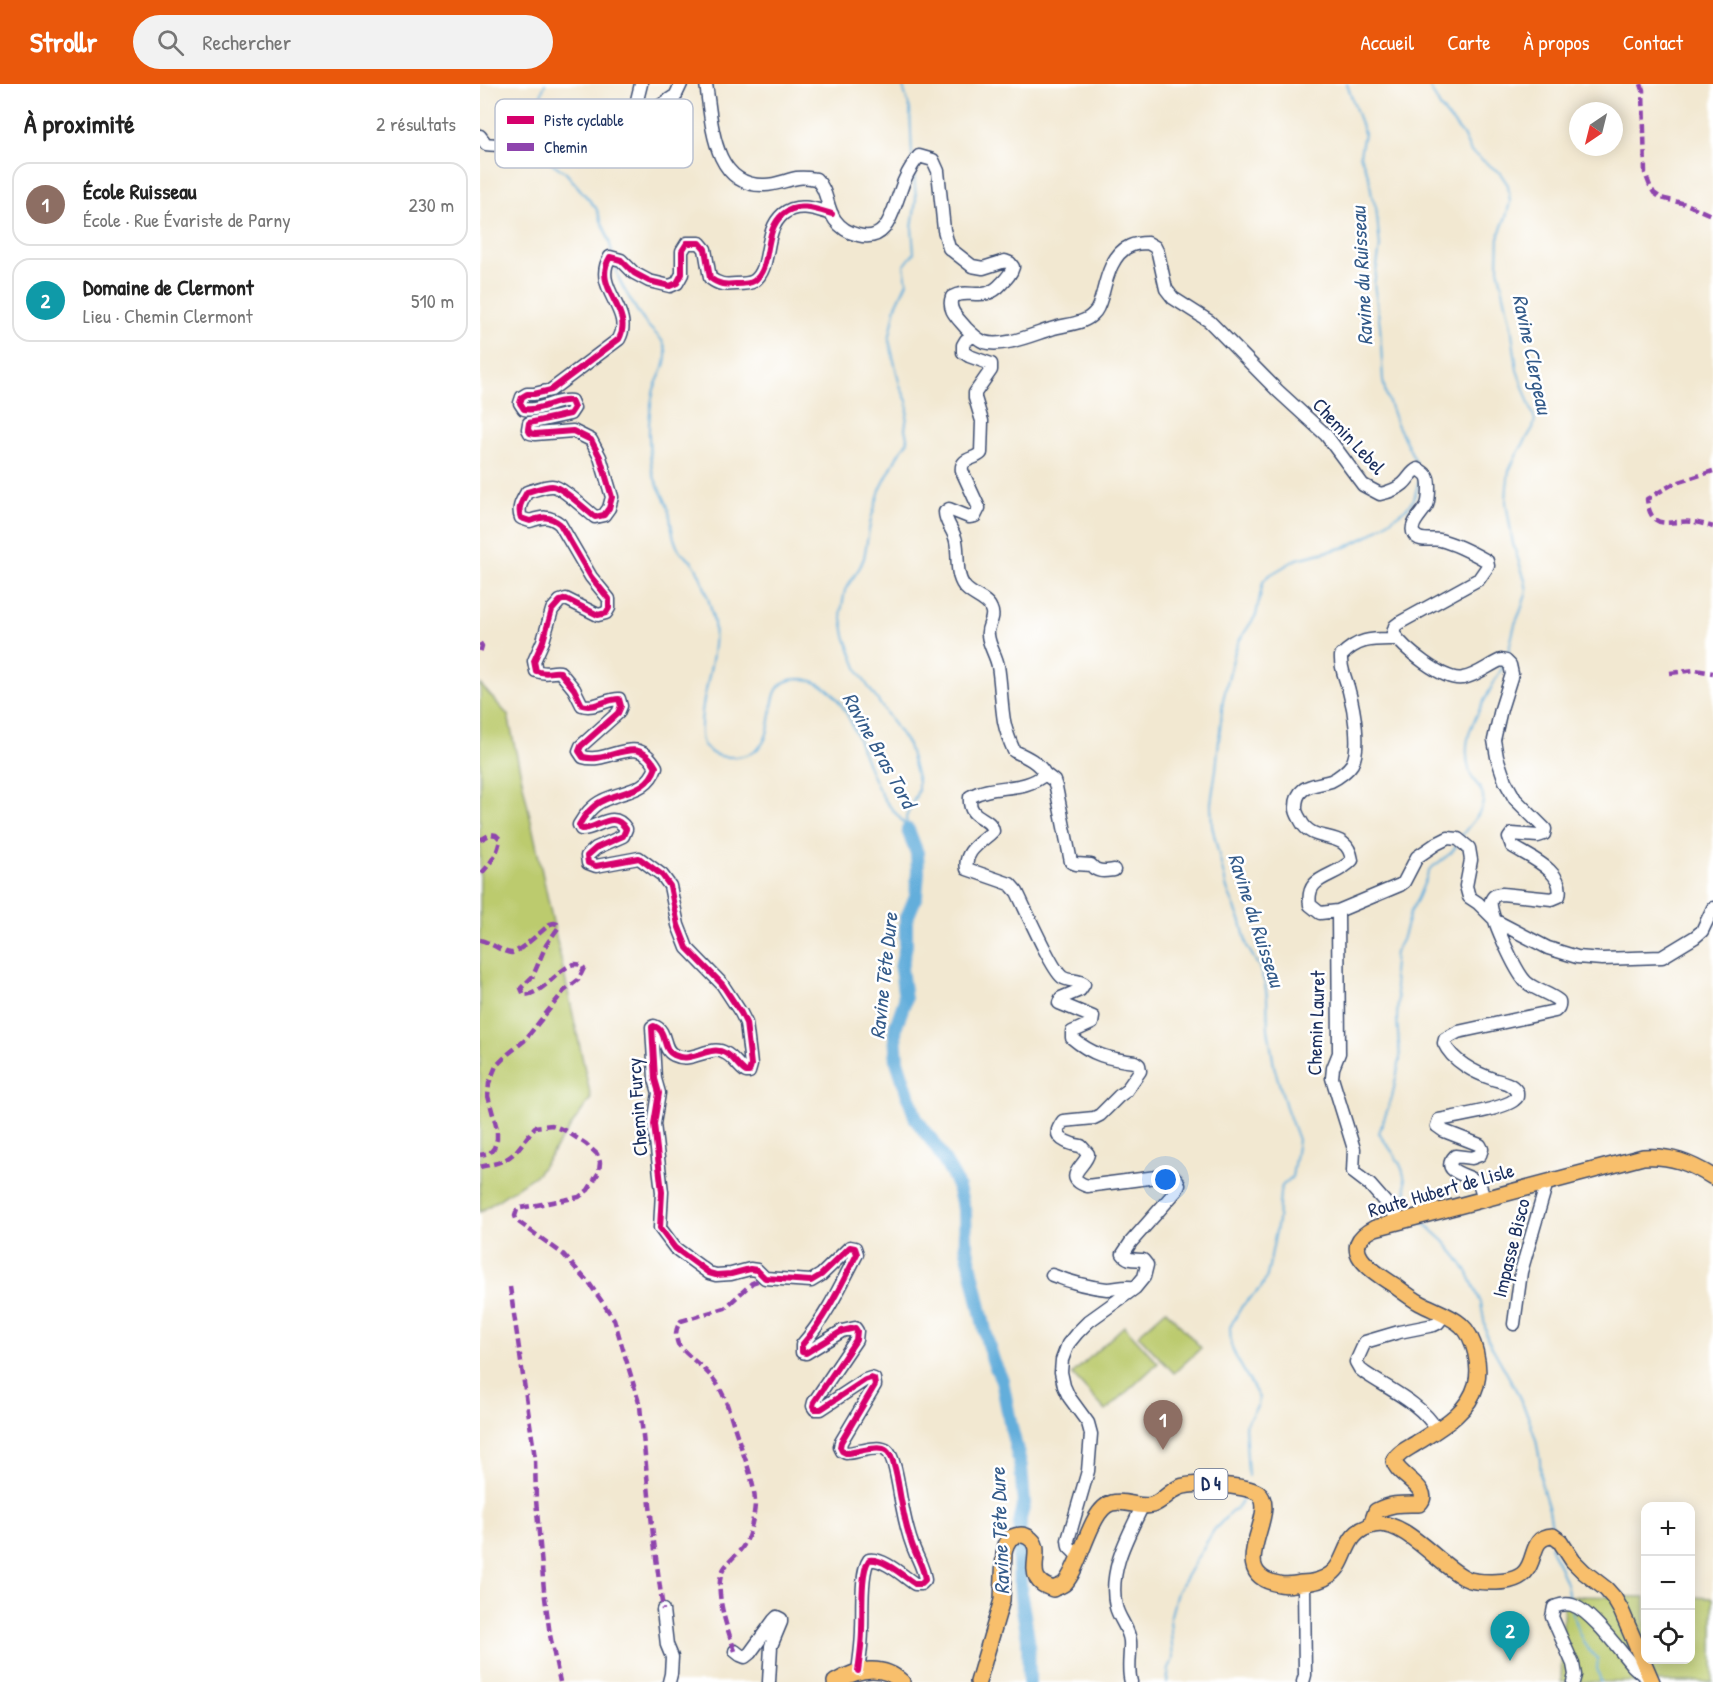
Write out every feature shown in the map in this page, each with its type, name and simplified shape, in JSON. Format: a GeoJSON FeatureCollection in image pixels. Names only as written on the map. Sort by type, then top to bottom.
{"type":"FeatureCollection","features":[{"type":"Feature","properties":{"kind":"main road","name":"Route Hubert de Lisle"},"geometry":{"type":"LineString","coordinates":[[1371,1526],[1376,1511],[1388,1505],[1419,1504],[1422,1501],[1424,1497],[1422,1492],[1394,1466],[1394,1461],[1403,1451],[1457,1415],[1472,1395],[1478,1377],[1470,1338],[1461,1325],[1417,1302],[1370,1269],[1363,1262],[1357,1249],[1359,1240],[1375,1228],[1644,1157],[1683,1161],[1713,1177]]}},
{"type":"Feature","properties":{"kind":"main road","name":"D 4"},"geometry":{"type":"LineString","coordinates":[[1142,1507],[1155,1504],[1181,1486],[1213,1484],[1253,1490],[1260,1494],[1264,1501],[1265,1512],[1254,1546],[1253,1559],[1257,1572],[1265,1580],[1280,1585],[1319,1580],[1331,1574],[1339,1565],[1347,1545],[1356,1535],[1371,1526]]}},
{"type":"Feature","properties":{"kind":"main road"},"geometry":{"type":"LineString","coordinates":[[978,1682],[1002,1600],[1004,1553],[1010,1538],[1025,1535],[1031,1538],[1036,1544],[1034,1567],[1036,1576],[1043,1585],[1053,1589],[1064,1584],[1070,1575],[1102,1509],[1111,1503],[1121,1502],[1142,1507]]}},
{"type":"Feature","properties":{"kind":"main road"},"geometry":{"type":"LineString","coordinates":[[1371,1526],[1384,1523],[1400,1528],[1467,1580],[1491,1582],[1513,1580],[1524,1574],[1538,1543],[1545,1536],[1553,1536],[1560,1541],[1584,1572],[1614,1598],[1652,1682]]}},
{"type":"Feature","properties":{"kind":"main road"},"geometry":{"type":"LineString","coordinates":[[835,1682],[858,1671],[872,1670],[893,1674],[902,1682]]}},
{"type":"Feature","properties":{"kind":"street"},"geometry":{"type":"LineString","coordinates":[[637,99],[641,84]]}},
{"type":"Feature","properties":{"kind":"street"},"geometry":{"type":"LineString","coordinates":[[706,84],[717,151],[729,170],[749,184],[766,185],[799,178],[816,179],[824,189],[832,214],[843,228],[866,237],[876,236],[885,227],[893,213],[900,190],[913,164],[919,156],[933,160],[938,171],[944,230],[949,248],[972,266],[983,268],[1005,261],[1010,262],[1013,267],[999,287],[987,294],[958,293],[952,297],[949,304],[952,312],[974,336],[966,340],[963,352],[990,364],[991,370],[975,393],[982,421],[981,453],[961,466],[979,508],[975,516],[969,517],[950,509],[945,512],[945,518],[957,543],[956,551],[963,585],[991,607],[992,619],[987,630],[988,637],[997,662],[1004,722],[1014,751],[1041,766],[1044,774],[1054,781],[1071,862],[1091,865],[1099,871],[1114,870]]}},
{"type":"Feature","properties":{"kind":"street"},"geometry":{"type":"LineString","coordinates":[[667,99],[679,89]]}},
{"type":"Feature","properties":{"kind":"street"},"geometry":{"type":"LineString","coordinates":[[480,136],[486,144],[495,146]]}},
{"type":"Feature","properties":{"kind":"street","name":"Chemin Furcy"},"geometry":{"type":"LineString","coordinates":[[832,214],[816,208],[793,208],[785,212],[771,230],[764,266],[755,280],[747,284],[722,285],[710,278],[705,249],[700,243],[687,243],[682,251],[682,274],[677,283],[670,285],[650,281],[634,273],[621,260],[610,257],[606,263],[606,285],[623,318],[623,332],[619,339],[551,390],[526,394],[520,403],[524,409],[532,411],[565,400],[571,401],[574,408],[570,414],[536,420],[529,423],[528,429],[530,433],[535,434],[573,431],[591,440],[600,457],[612,497],[609,508],[604,515],[595,517],[563,490],[553,486],[528,492],[521,501],[519,511],[521,518],[530,521],[547,517],[553,518],[560,524],[591,577],[609,599],[609,608],[606,613],[598,615],[566,599],[560,601],[552,610],[543,641],[534,661],[536,671],[546,674],[560,672],[574,689],[582,705],[589,707],[619,699],[621,706],[618,713],[581,746],[579,751],[583,758],[604,756],[630,749],[643,752],[652,759],[656,766],[653,777],[644,784],[634,790],[602,800],[583,819],[579,825],[581,829],[586,830],[599,822],[617,820],[623,823],[626,829],[623,836],[596,848],[587,856],[588,863],[596,866],[639,858],[662,875],[670,886],[678,926],[687,948],[722,984],[746,1023],[751,1065],[749,1072],[746,1072],[725,1052],[716,1050],[691,1058],[678,1057],[668,1049],[662,1031],[652,1027],[658,1093],[654,1124],[662,1192],[660,1228],[675,1248],[709,1273],[716,1275],[750,1269],[757,1270],[765,1278],[810,1281],[821,1275],[850,1247],[857,1251],[831,1305],[821,1322],[801,1345],[801,1349],[806,1353],[842,1331],[855,1328],[858,1331],[855,1340],[813,1406],[815,1409],[821,1409],[865,1380],[874,1379],[875,1385],[840,1447],[846,1453],[878,1448],[888,1452],[894,1469],[904,1518],[915,1553],[923,1568],[925,1580],[921,1584],[915,1584],[882,1561],[869,1560],[864,1577],[858,1671]]}},
{"type":"Feature","properties":{"kind":"street","name":"Chemin Lebel"},"geometry":{"type":"LineString","coordinates":[[974,336],[985,342],[993,343],[1019,340],[1053,328],[1081,322],[1095,313],[1108,274],[1117,256],[1133,244],[1148,243],[1155,247],[1166,289],[1173,298],[1209,321],[1278,391],[1326,435],[1363,485],[1380,494],[1392,492],[1403,484],[1413,471],[1418,469],[1425,473],[1429,478],[1427,505],[1412,529],[1418,538],[1440,540],[1487,561],[1487,570],[1479,579],[1395,626],[1393,633],[1397,639]]}},
{"type":"Feature","properties":{"kind":"street"},"geometry":{"type":"LineString","coordinates":[[1483,1200],[1477,1181],[1453,1171],[1450,1167],[1455,1156],[1472,1158],[1480,1155],[1482,1149],[1480,1145],[1444,1131],[1437,1126],[1437,1123],[1439,1120],[1512,1102],[1518,1092],[1511,1084],[1467,1067],[1446,1048],[1445,1039],[1458,1032],[1555,1011],[1560,1005],[1559,1000],[1530,984],[1518,972],[1509,955],[1496,921],[1490,902],[1497,894],[1548,899],[1559,896],[1560,892],[1559,882],[1550,871],[1512,846],[1509,838],[1512,834],[1538,836],[1544,834],[1545,829],[1515,799],[1505,781],[1497,757],[1494,740],[1512,674],[1510,665],[1501,660],[1463,678],[1446,676],[1397,639],[1367,640],[1348,649],[1341,656],[1340,665],[1349,690],[1352,708],[1356,753],[1351,765],[1342,774],[1333,780],[1307,786],[1298,795],[1296,810],[1303,826],[1316,835],[1335,839],[1350,850],[1352,860],[1347,866],[1313,884],[1308,894],[1310,905],[1320,913],[1338,911],[1400,885],[1404,882],[1417,857],[1448,838],[1458,839],[1468,848],[1471,860],[1466,886],[1469,897],[1496,921],[1548,948],[1577,957],[1602,959],[1662,957],[1702,931],[1713,908]]}},
{"type":"Feature","properties":{"kind":"street"},"geometry":{"type":"LineString","coordinates":[[1044,774],[1040,779],[1029,784],[981,791],[970,797],[972,811],[977,817],[988,821],[993,831],[971,850],[967,856],[967,869],[1010,884],[1017,892],[1060,976],[1084,984],[1080,990],[1061,998],[1059,1003],[1093,1017],[1092,1023],[1072,1032],[1072,1038],[1084,1049],[1095,1054],[1136,1062],[1139,1065],[1140,1071],[1126,1091],[1100,1115],[1094,1118],[1063,1121],[1058,1129],[1061,1138],[1081,1146],[1089,1154],[1084,1163],[1077,1168],[1076,1179],[1087,1186],[1172,1175],[1179,1185],[1123,1254],[1130,1260],[1143,1260],[1147,1266],[1144,1277],[1135,1288],[1089,1321],[1068,1344],[1062,1360],[1061,1372],[1064,1386],[1088,1423],[1091,1434],[1088,1471],[1068,1540],[1069,1547],[1079,1557]]}},
{"type":"Feature","properties":{"kind":"street","name":"Chemin Lauret"},"geometry":{"type":"LineString","coordinates":[[1338,911],[1339,1053],[1332,1078],[1354,1149],[1353,1172],[1370,1185],[1399,1222]]}},
{"type":"Feature","properties":{"kind":"street","name":"Impasse Bisco"},"geometry":{"type":"LineString","coordinates":[[1514,1324],[1521,1272],[1547,1182]]}},
{"type":"Feature","properties":{"kind":"street"},"geometry":{"type":"LineString","coordinates":[[1052,1275],[1080,1285],[1110,1289],[1128,1286],[1135,1288]]}},
{"type":"Feature","properties":{"kind":"street"},"geometry":{"type":"LineString","coordinates":[[1437,1430],[1427,1415],[1417,1406],[1365,1373],[1356,1362],[1365,1342],[1434,1325],[1444,1315]]}},
{"type":"Feature","properties":{"kind":"street"},"geometry":{"type":"LineString","coordinates":[[1131,1682],[1128,1672],[1130,1639],[1115,1605],[1114,1579],[1119,1555],[1142,1507]]}},
{"type":"Feature","properties":{"kind":"street"},"geometry":{"type":"LineString","coordinates":[[1303,1682],[1305,1675],[1304,1583]]}},
{"type":"Feature","properties":{"kind":"street"},"geometry":{"type":"LineString","coordinates":[[1574,1682],[1573,1664],[1552,1617],[1554,1607],[1559,1605],[1570,1604],[1579,1609],[1620,1648],[1634,1667],[1652,1682]]}},
{"type":"Feature","properties":{"kind":"street"},"geometry":{"type":"LineString","coordinates":[[663,1610],[667,1645],[672,1657],[669,1682]]}},
{"type":"Feature","properties":{"kind":"street"},"geometry":{"type":"LineString","coordinates":[[735,1651],[745,1657],[774,1620],[777,1617],[781,1619],[771,1646],[769,1682]]}},
{"type":"Feature","properties":{"kind":"green space"},"geometry":{"type":"Polygon","coordinates":[[[480,684],[508,715],[591,1098],[537,1174],[480,1212],[480,684]]]}},
{"type":"Feature","properties":{"kind":"green space"},"geometry":{"type":"Polygon","coordinates":[[[1166,1310],[1201,1348],[1174,1373],[1138,1335],[1166,1310]]]}},
{"type":"Feature","properties":{"kind":"green space"},"geometry":{"type":"Polygon","coordinates":[[[1124,1326],[1158,1363],[1106,1411],[1072,1374],[1124,1326]]]}},
{"type":"Feature","properties":{"kind":"green space"},"geometry":{"type":"Polygon","coordinates":[[[1564,1596],[1641,1597],[1641,1664],[1695,1664],[1695,1597],[1713,1598],[1713,1682],[1561,1682],[1564,1596]]]}},
{"type":"Feature","properties":{"kind":"waterway","name":"Ravine Bras Tord"},"geometry":{"type":"LineString","coordinates":[[539,99],[545,84]]}},
{"type":"Feature","properties":{"kind":"waterway","name":"Ravine Tête Dure"},"geometry":{"type":"LineString","coordinates":[[902,84],[910,109],[912,156]]}},
{"type":"Feature","properties":{"kind":"waterway","name":"Ravine du Ruisseau"},"geometry":{"type":"LineString","coordinates":[[1347,84],[1364,133],[1360,155],[1369,177],[1376,207],[1380,247],[1374,284],[1380,326],[1383,381],[1396,422],[1417,464]]}},
{"type":"Feature","properties":{"kind":"waterway","name":"Ravine Clergeau"},"geometry":{"type":"LineString","coordinates":[[1428,84],[1440,107],[1463,135],[1471,152],[1500,173],[1508,185],[1510,202],[1499,234],[1498,268],[1511,325],[1517,370],[1535,420],[1533,428],[1509,471],[1507,487],[1506,502],[1513,544],[1527,591],[1515,624],[1507,657]]}},
{"type":"Feature","properties":{"kind":"waterway","name":"Ravine Bras Tord"},"geometry":{"type":"LineString","coordinates":[[559,168],[596,208],[612,253]]}},
{"type":"Feature","properties":{"kind":"waterway","name":"Ravine Tête Dure"},"geometry":{"type":"LineString","coordinates":[[907,827],[906,817],[918,791],[918,781],[908,745],[859,673],[845,636],[841,612],[845,590],[864,558],[871,519],[880,490],[899,453],[908,441],[905,429],[907,401],[900,386],[889,340],[896,306],[907,282],[904,266],[914,253],[912,228],[916,199],[914,174]]}},
{"type":"Feature","properties":{"kind":"waterway","name":"Ravine Bras Tord"},"geometry":{"type":"LineString","coordinates":[[616,265],[619,279],[628,295],[644,321],[661,339],[666,350],[664,367],[651,402],[650,451],[653,475],[668,508],[675,541],[681,553],[693,563],[700,576],[714,623],[715,637],[701,721],[703,744],[712,753],[721,756],[735,757],[753,752],[763,743],[776,691],[784,682],[803,679],[818,683],[831,692],[842,706],[855,731],[876,785],[908,830]]}},
{"type":"Feature","properties":{"kind":"waterway","name":"Ravine du Ruisseau"},"geometry":{"type":"LineString","coordinates":[[1248,1476],[1245,1425],[1258,1405],[1259,1398],[1231,1345],[1230,1327],[1242,1306],[1261,1288],[1267,1276],[1278,1221],[1280,1192],[1282,1186],[1292,1177],[1298,1140],[1274,1066],[1268,1029],[1265,984],[1259,967],[1247,946],[1241,922],[1227,889],[1212,826],[1211,803],[1223,700],[1235,651],[1256,615],[1263,582],[1268,576],[1297,559],[1346,547],[1370,535],[1408,507],[1414,499],[1419,480]]}},
{"type":"Feature","properties":{"kind":"waterway","name":"Ravine Clergeau"},"geometry":{"type":"LineString","coordinates":[[1461,837],[1477,816],[1483,802],[1481,790],[1470,773],[1467,760],[1468,738],[1471,727],[1504,665]]}},
{"type":"Feature","properties":{"kind":"waterway","name":"Ravine Tête Dure"},"geometry":{"type":"LineString","coordinates":[[908,830],[917,853],[918,872],[916,896],[906,920],[906,945],[901,968],[905,1000],[896,1026],[897,1061],[916,1119],[935,1145],[955,1179],[959,1191],[965,1213],[966,1245],[988,1344],[1002,1380],[1021,1467],[1024,1504],[1020,1518],[1019,1566],[1021,1597],[1028,1638],[1029,1682]]}},
{"type":"Feature","properties":{"kind":"waterway","name":"Ravine Clergeau"},"geometry":{"type":"LineString","coordinates":[[1413,1211],[1408,1200],[1400,1164],[1379,1133],[1392,1097],[1400,1059],[1398,999],[1393,973],[1395,952],[1430,869],[1451,853],[1457,845]]}},
{"type":"Feature","properties":{"kind":"waterway","name":"Ravine Clergeau"},"geometry":{"type":"LineString","coordinates":[[1423,1222],[1444,1241],[1458,1258],[1468,1273],[1481,1303],[1487,1338],[1515,1388],[1536,1440],[1541,1483],[1552,1527]]}},
{"type":"Feature","properties":{"kind":"waterway","name":"Ravine du Ruisseau"},"geometry":{"type":"LineString","coordinates":[[1167,1682],[1173,1659],[1170,1619],[1177,1592],[1214,1530],[1242,1501]]}},
{"type":"Feature","properties":{"kind":"waterway","name":"Ravine Clergeau"},"geometry":{"type":"LineString","coordinates":[[1550,1546],[1566,1583],[1569,1599]]}},
{"type":"Feature","properties":{"kind":"waterway","name":"Ravine Clergeau"},"geometry":{"type":"LineString","coordinates":[[1572,1611],[1584,1643],[1598,1659],[1597,1668],[1601,1682]]}},
{"type":"Feature","properties":{"kind":"marked path"},"geometry":{"type":"LineString","coordinates":[[1641,84],[1645,173],[1650,186],[1661,198],[1686,204],[1713,216]]}},
{"type":"Feature","properties":{"kind":"marked path"},"geometry":{"type":"LineString","coordinates":[[1713,471],[1673,484],[1647,499],[1649,510],[1657,521],[1663,523],[1694,522],[1713,527]]}},
{"type":"Feature","properties":{"kind":"marked path"},"geometry":{"type":"LineString","coordinates":[[480,643],[482,646],[480,653]]}},
{"type":"Feature","properties":{"kind":"marked path"},"geometry":{"type":"LineString","coordinates":[[1670,673],[1695,670],[1713,673]]}},
{"type":"Feature","properties":{"kind":"marked path"},"geometry":{"type":"LineString","coordinates":[[480,840],[491,834],[500,839],[493,858],[480,875]]}},
{"type":"Feature","properties":{"kind":"marked path"},"geometry":{"type":"LineString","coordinates":[[480,940],[511,953],[525,945],[550,924],[557,924],[558,928],[546,945],[533,976],[521,988],[524,995],[531,994],[545,986],[569,966],[578,964],[584,968],[578,980],[564,991],[524,1041],[496,1066],[489,1083],[488,1096],[497,1129],[497,1139],[490,1153],[480,1155]]}},
{"type":"Feature","properties":{"kind":"marked path"},"geometry":{"type":"LineString","coordinates":[[480,1167],[509,1157],[535,1127],[552,1125],[566,1131],[597,1154],[600,1162],[599,1172],[588,1190],[579,1197],[521,1208],[517,1210],[515,1216],[517,1221],[563,1254],[589,1283],[614,1319],[640,1406],[663,1610]]}},
{"type":"Feature","properties":{"kind":"marked path"},"geometry":{"type":"LineString","coordinates":[[735,1651],[722,1608],[721,1575],[742,1548],[749,1534],[755,1506],[753,1485],[729,1409],[717,1384],[678,1344],[676,1332],[681,1321],[725,1308],[752,1283],[765,1278]]}},
{"type":"Feature","properties":{"kind":"marked path"},"geometry":{"type":"LineString","coordinates":[[510,1287],[535,1458],[536,1500],[544,1590],[560,1682]]}},
{"type":"Feature","properties":{"kind":"cycle path"},"geometry":{"type":"LineString","coordinates":[[832,214],[800,207],[783,214],[772,230],[764,267],[760,275],[748,283],[722,284],[710,278],[705,249],[700,243],[687,243],[682,251],[682,274],[677,283],[670,286],[649,281],[634,273],[621,260],[610,257],[606,268],[606,279],[622,318],[619,339],[551,390],[527,394],[522,397],[520,403],[524,409],[530,409],[571,401],[574,408],[570,414],[529,423],[528,429],[530,433],[535,434],[573,431],[591,440],[600,457],[612,497],[609,508],[604,515],[595,517],[567,494],[552,486],[527,492],[520,511],[521,518],[530,521],[545,518],[560,524],[591,577],[609,599],[609,608],[606,613],[598,615],[566,599],[560,601],[552,610],[543,641],[534,661],[536,671],[560,672],[574,689],[582,705],[591,706],[619,699],[621,706],[618,713],[581,746],[579,751],[583,757],[603,757],[631,750],[640,751],[656,767],[647,782],[634,790],[599,803],[583,818],[579,825],[581,829],[610,820],[616,820],[626,829],[623,836],[596,848],[587,856],[588,863],[596,866],[639,858],[662,875],[670,886],[678,925],[687,948],[722,984],[746,1023],[751,1065],[749,1072],[743,1070],[728,1055],[719,1051],[687,1057],[674,1055],[667,1049],[658,1028],[652,1027],[655,1079],[659,1093],[654,1124],[662,1192],[660,1228],[675,1248],[709,1273],[716,1275],[750,1269],[757,1270],[765,1278],[811,1281],[821,1275],[850,1247],[855,1248],[857,1254],[825,1313],[802,1345],[802,1352],[806,1353],[842,1331],[855,1328],[857,1331],[856,1340],[813,1406],[815,1409],[821,1409],[865,1380],[874,1379],[875,1385],[840,1447],[846,1453],[879,1448],[890,1455],[895,1468],[908,1530],[925,1580],[921,1584],[915,1584],[887,1565],[869,1560],[863,1583],[862,1640],[858,1671]]}},
{"type":"Feature","properties":{"kind":"place","name":"École Ruisseau"},"geometry":{"type":"Point","coordinates":[1163,1450]}},
{"type":"Feature","properties":{"kind":"place","name":"Domaine de Clermont"},"geometry":{"type":"Point","coordinates":[1510,1661]}}]}
